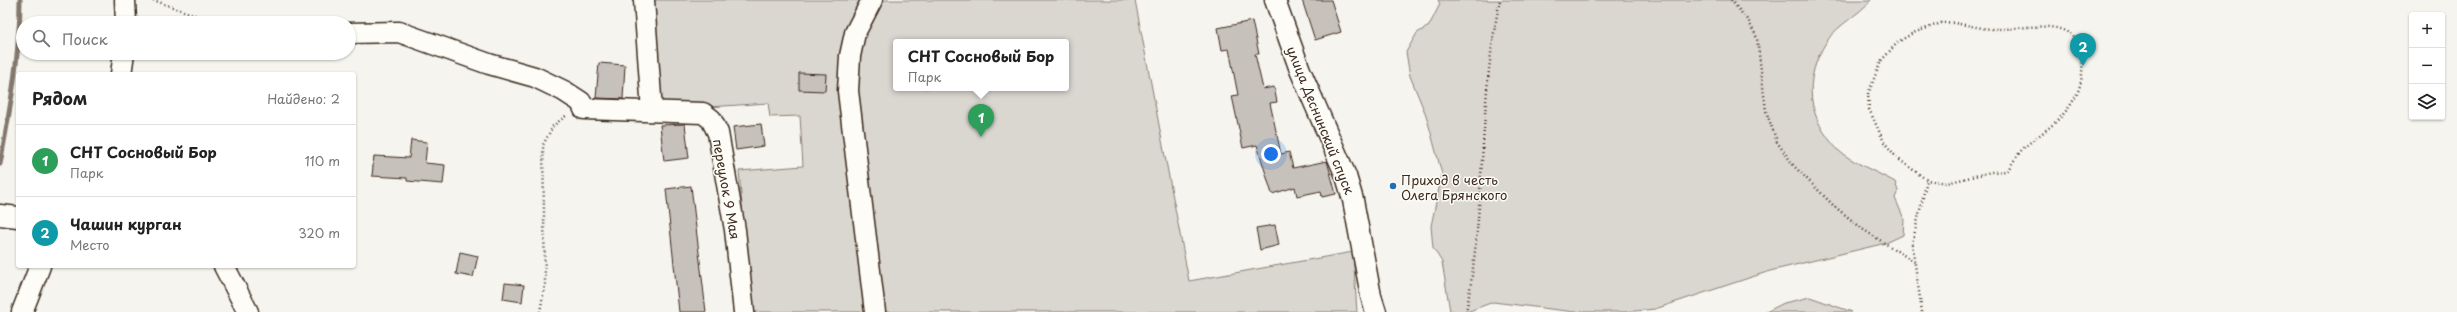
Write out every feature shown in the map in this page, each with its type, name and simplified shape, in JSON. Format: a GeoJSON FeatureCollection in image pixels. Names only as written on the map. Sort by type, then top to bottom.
{"type":"FeatureCollection","features":[{"type":"Feature","properties":{"kind":"street"},"geometry":{"type":"LineString","coordinates":[[125,0],[126,16]]}},
{"type":"Feature","properties":{"kind":"street"},"geometry":{"type":"LineString","coordinates":[[356,33],[399,32],[489,64],[534,78],[564,91],[581,102],[584,109],[652,111],[644,0]]}},
{"type":"Feature","properties":{"kind":"street"},"geometry":{"type":"LineString","coordinates":[[872,0],[855,33],[850,56],[848,90],[876,312]]}},
{"type":"Feature","properties":{"kind":"street","name":"улица Деснинский спуск"},"geometry":{"type":"LineString","coordinates":[[1275,0],[1303,77],[1346,176],[1353,200],[1371,296],[1376,312]]}},
{"type":"Feature","properties":{"kind":"street"},"geometry":{"type":"LineString","coordinates":[[121,72],[123,60]]}},
{"type":"Feature","properties":{"kind":"street","name":"переулок 9 Мая"},"geometry":{"type":"LineString","coordinates":[[652,111],[704,113],[711,119],[718,133],[735,230],[744,312]]}},
{"type":"Feature","properties":{"kind":"street"},"geometry":{"type":"LineString","coordinates":[[0,214],[16,217]]}},
{"type":"Feature","properties":{"kind":"street"},"geometry":{"type":"LineString","coordinates":[[22,312],[39,268]]}},
{"type":"Feature","properties":{"kind":"street"},"geometry":{"type":"LineString","coordinates":[[225,268],[248,312]]}},
{"type":"Feature","properties":{"kind":"path"},"geometry":{"type":"LineString","coordinates":[[153,0],[198,16]]}},
{"type":"Feature","properties":{"kind":"path"},"geometry":{"type":"LineString","coordinates":[[1466,312],[1479,210],[1486,110],[1500,0]]}},
{"type":"Feature","properties":{"kind":"path"},"geometry":{"type":"LineString","coordinates":[[1731,0],[1749,22],[1757,38],[1766,111],[1777,142],[1794,166],[1834,206],[1864,230],[1916,263]]}},
{"type":"Feature","properties":{"kind":"path"},"geometry":{"type":"LineString","coordinates":[[1944,22],[1994,29],[2056,26],[2070,34],[2082,49],[2082,81],[2074,100],[2061,118],[2043,134],[2025,146],[2006,171],[1991,172],[1947,183],[1927,180],[1897,158],[1884,142],[1869,109],[1868,94],[1880,61],[1898,42],[1913,33],[1944,22]]}},
{"type":"Feature","properties":{"kind":"path"},"geometry":{"type":"LineString","coordinates":[[540,312],[545,284],[543,145],[553,126],[565,115],[584,109]]}},
{"type":"Feature","properties":{"kind":"path"},"geometry":{"type":"LineString","coordinates":[[1922,312],[1912,244],[1927,180]]}},
{"type":"Feature","properties":{"kind":"shaded area"},"geometry":{"type":"Polygon","coordinates":[[[652,0],[1135,0],[1189,281],[1353,252],[1357,312],[751,312],[739,171],[803,166],[800,116],[770,117],[768,103],[709,107],[659,103],[652,0]]]}},
{"type":"Feature","properties":{"kind":"shaded area"},"geometry":{"type":"Polygon","coordinates":[[[1438,0],[1871,0],[1836,30],[1827,41],[1814,70],[1811,84],[1812,98],[1820,125],[1828,138],[1839,151],[1858,163],[1895,182],[1898,191],[1895,198],[1904,219],[1903,235],[1886,243],[1770,271],[1655,309],[1625,312],[1575,312],[1493,302],[1467,312],[1450,311],[1442,262],[1433,248],[1431,226],[1442,174],[1426,115],[1410,76],[1406,52],[1417,33],[1429,26],[1440,4],[1438,0]]]}},
{"type":"Feature","properties":{"kind":"shaded area"},"geometry":{"type":"Polygon","coordinates":[[[1810,297],[1852,312],[1766,312],[1784,303],[1810,297]]]}},
{"type":"Feature","properties":{"kind":"building"},"geometry":{"type":"Polygon","coordinates":[[[1302,0],[1331,0],[1341,32],[1315,40],[1302,0]]]}},
{"type":"Feature","properties":{"kind":"building"},"geometry":{"type":"Polygon","coordinates":[[[1252,21],[1259,54],[1255,54],[1263,89],[1274,87],[1277,102],[1270,103],[1281,154],[1289,152],[1293,168],[1327,161],[1336,194],[1322,197],[1321,191],[1297,196],[1295,187],[1272,194],[1257,145],[1243,148],[1232,96],[1238,95],[1229,49],[1222,50],[1218,28],[1252,21]]]}},
{"type":"Feature","properties":{"kind":"building"},"geometry":{"type":"Polygon","coordinates":[[[599,63],[625,65],[623,99],[596,98],[599,63]]]}},
{"type":"Feature","properties":{"kind":"building"},"geometry":{"type":"Polygon","coordinates":[[[799,73],[826,74],[825,91],[799,90],[799,73]]]}},
{"type":"Feature","properties":{"kind":"building"},"geometry":{"type":"Polygon","coordinates":[[[685,124],[689,158],[664,161],[660,125],[685,124]]]}},
{"type":"Feature","properties":{"kind":"building"},"geometry":{"type":"Polygon","coordinates":[[[761,124],[764,146],[736,150],[733,127],[761,124]]]}},
{"type":"Feature","properties":{"kind":"building"},"geometry":{"type":"Polygon","coordinates":[[[411,140],[427,142],[425,163],[445,165],[443,184],[407,181],[407,178],[372,176],[374,156],[409,158],[411,140]]]}},
{"type":"Feature","properties":{"kind":"building"},"geometry":{"type":"Polygon","coordinates":[[[691,186],[706,312],[679,312],[666,189],[691,186]]]}},
{"type":"Feature","properties":{"kind":"building"},"geometry":{"type":"Polygon","coordinates":[[[1275,225],[1279,245],[1260,250],[1256,228],[1275,225]]]}},
{"type":"Feature","properties":{"kind":"building"},"geometry":{"type":"Polygon","coordinates":[[[460,252],[478,256],[473,277],[456,274],[460,252]]]}},
{"type":"Feature","properties":{"kind":"building"},"geometry":{"type":"Polygon","coordinates":[[[505,283],[524,285],[522,302],[503,299],[505,283]]]}},
{"type":"Feature","properties":{"kind":"waterway"},"geometry":{"type":"LineString","coordinates":[[20,0],[20,16]]}},
{"type":"Feature","properties":{"kind":"waterway"},"geometry":{"type":"LineString","coordinates":[[0,164],[11,103],[16,60]]}},
{"type":"Feature","properties":{"kind":"place","name":"Чашин курган"},"geometry":{"type":"Point","coordinates":[2083,66]}},
{"type":"Feature","properties":{"kind":"place","name":"СНТ Сосновый Бор"},"geometry":{"type":"Point","coordinates":[981,137]}},
{"type":"Feature","properties":{"kind":"place","name":"Приход в честь Олега Брянского"},"geometry":{"type":"Point","coordinates":[1393,186]}}]}
